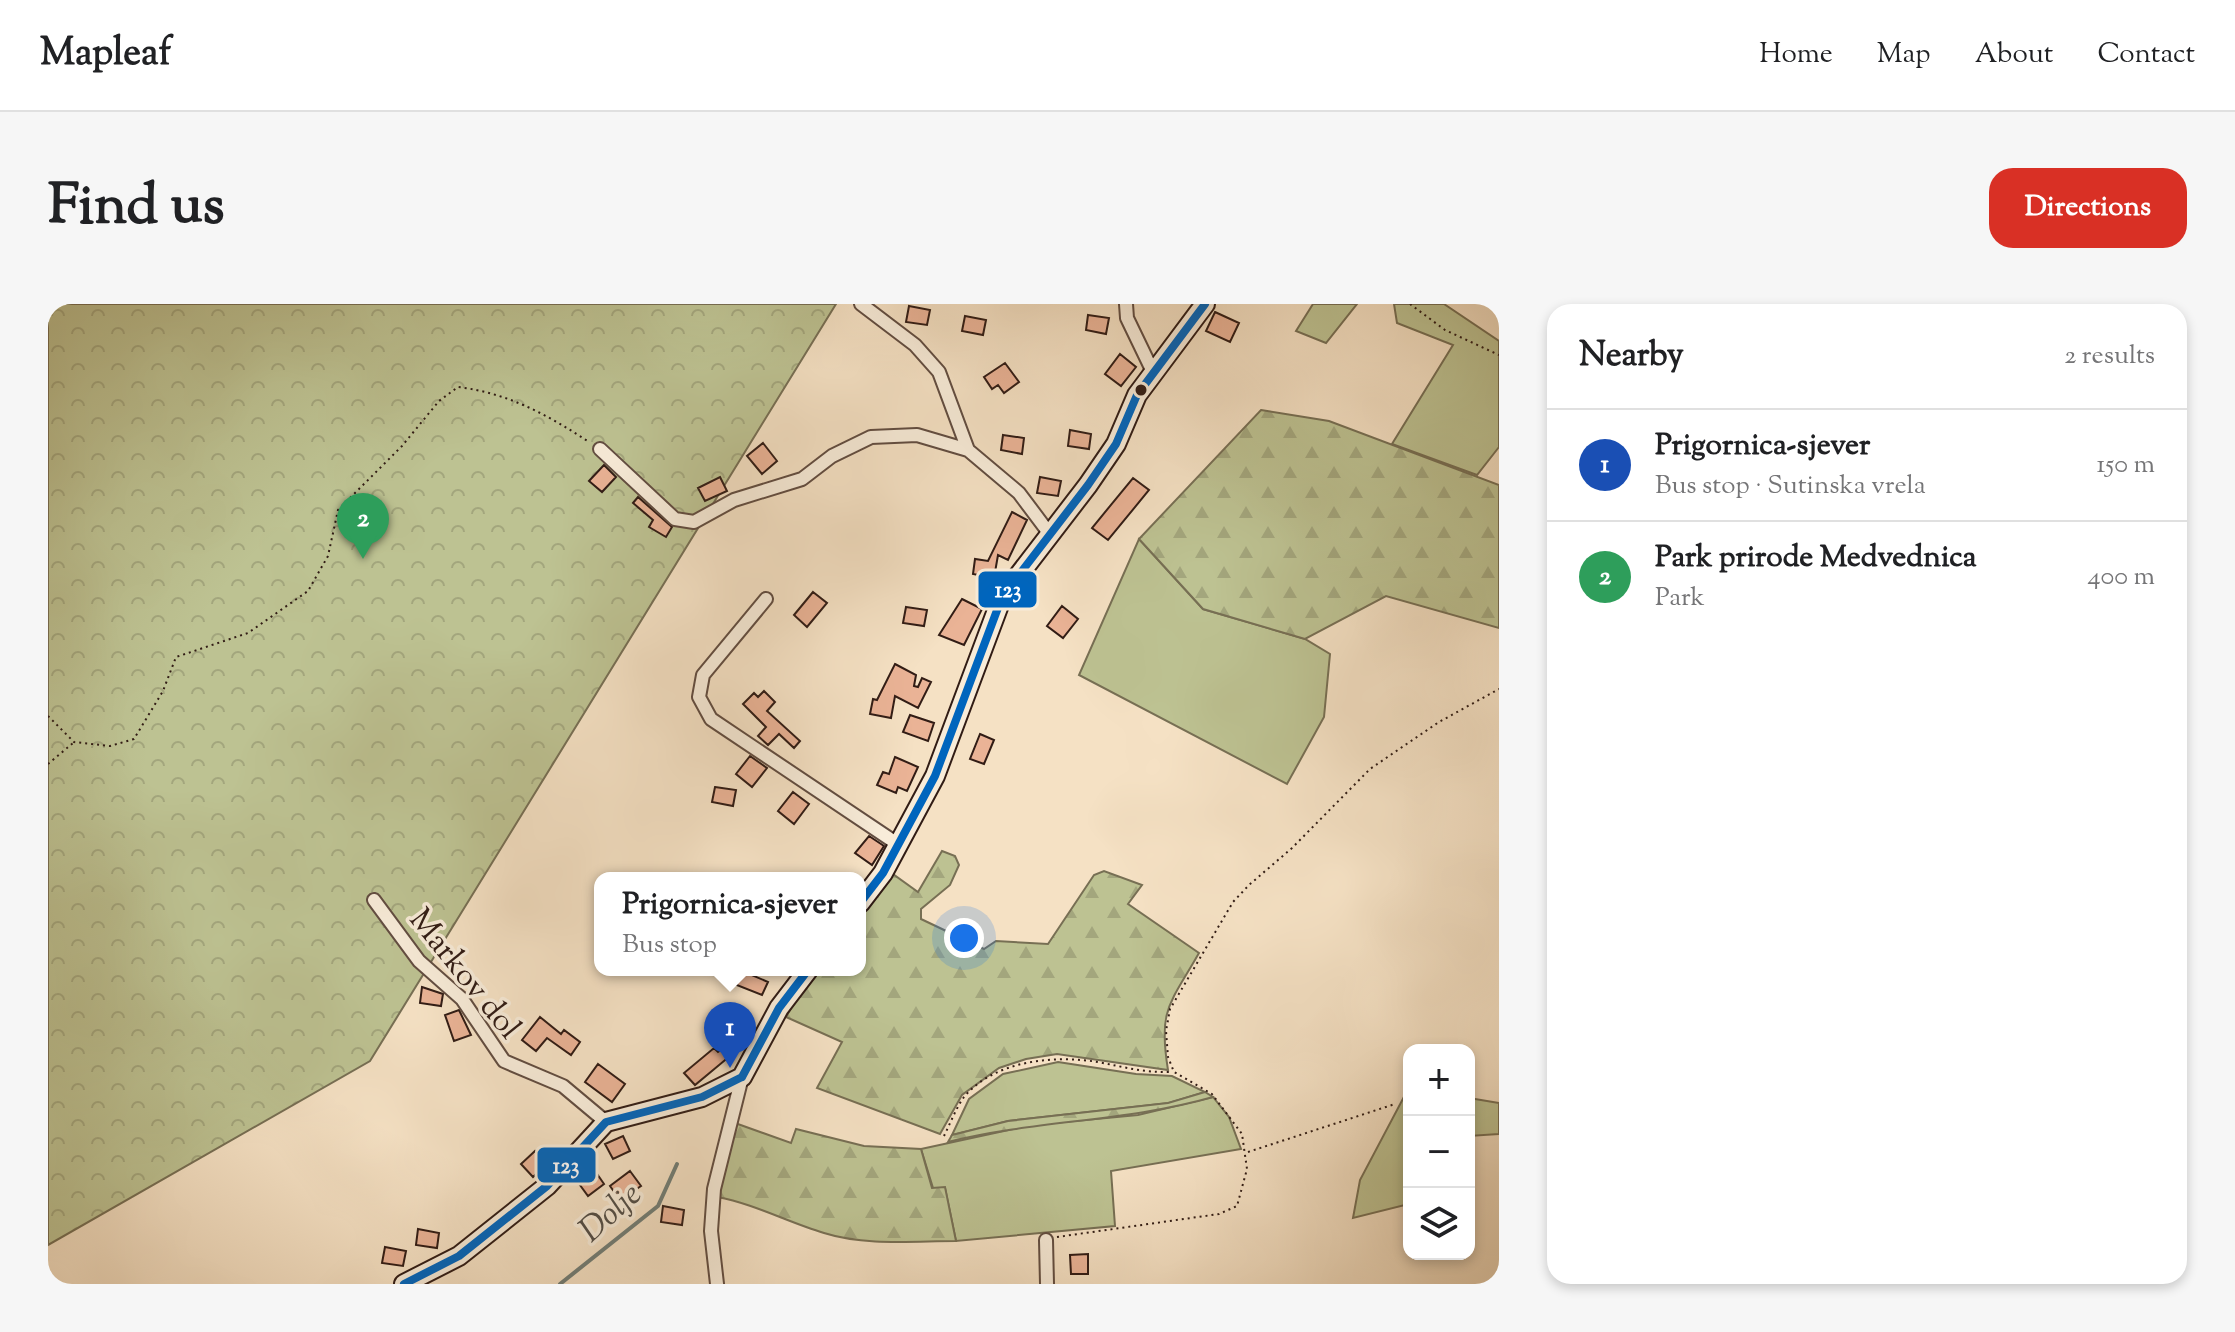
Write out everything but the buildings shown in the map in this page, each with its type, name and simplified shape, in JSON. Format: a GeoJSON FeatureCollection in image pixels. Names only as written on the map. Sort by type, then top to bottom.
{"type":"FeatureCollection","features":[{"type":"Feature","properties":{"kind":"street"},"geometry":{"type":"LineString","coordinates":[[861,304],[915,345],[939,372],[968,450]]}},
{"type":"Feature","properties":{"kind":"street"},"geometry":{"type":"LineString","coordinates":[[1126,304],[1127,318],[1153,372]]}},
{"type":"Feature","properties":{"kind":"street"},"geometry":{"type":"LineString","coordinates":[[866,895],[883,873],[935,776],[1002,597],[1116,444],[1137,395],[1176,347],[1205,304]]}},
{"type":"Feature","properties":{"kind":"street"},"geometry":{"type":"LineString","coordinates":[[600,449],[675,519],[694,522],[734,500],[802,479],[832,456],[871,437],[917,435],[968,450],[1019,493],[1049,533]]}},
{"type":"Feature","properties":{"kind":"street"},"geometry":{"type":"LineString","coordinates":[[766,599],[703,675],[699,697],[711,719],[899,845]]}},
{"type":"Feature","properties":{"kind":"street","name":"Markov dol"},"geometry":{"type":"LineString","coordinates":[[374,900],[419,961],[462,999],[504,1061],[563,1086],[606,1122]]}},
{"type":"Feature","properties":{"kind":"street"},"geometry":{"type":"LineString","coordinates":[[717,1284],[711,1231],[714,1189],[742,1077],[779,1008],[803,976]]}},
{"type":"Feature","properties":{"kind":"street"},"geometry":{"type":"LineString","coordinates":[[404,1284],[459,1256],[547,1186],[606,1122],[702,1097],[742,1077]]}},
{"type":"Feature","properties":{"kind":"street"},"geometry":{"type":"LineString","coordinates":[[1046,1240],[1047,1284]]}},
{"type":"Feature","properties":{"kind":"path"},"geometry":{"type":"LineString","coordinates":[[1410,304],[1445,330],[1499,355]]}},
{"type":"Feature","properties":{"kind":"path"},"geometry":{"type":"LineString","coordinates":[[48,716],[74,742],[110,746],[134,739],[163,691],[176,657],[248,633],[308,591],[328,556],[338,510],[402,446],[439,401],[458,387],[487,390],[545,413],[600,449]]}},
{"type":"Feature","properties":{"kind":"path"},"geometry":{"type":"LineString","coordinates":[[1174,1072],[1168,1057],[1166,1031],[1170,1009],[1233,902],[1370,769],[1439,722],[1499,689]]}},
{"type":"Feature","properties":{"kind":"path"},"geometry":{"type":"LineString","coordinates":[[48,764],[74,742]]}},
{"type":"Feature","properties":{"kind":"path"},"geometry":{"type":"LineString","coordinates":[[944,1136],[965,1097],[1002,1071],[1028,1062],[1057,1058],[1140,1072],[1174,1072],[1223,1104],[1242,1134],[1247,1153],[1237,1206],[1219,1214],[1076,1233],[1046,1240]]}},
{"type":"Feature","properties":{"kind":"path"},"geometry":{"type":"LineString","coordinates":[[1247,1153],[1361,1112],[1395,1104]]}},
{"type":"Feature","properties":{"kind":"green space"},"geometry":{"type":"Polygon","coordinates":[[[48,304],[836,304],[370,1061],[48,1245],[48,304]]]}},
{"type":"Feature","properties":{"kind":"green space"},"geometry":{"type":"Polygon","coordinates":[[[1313,304],[1357,304],[1326,343],[1296,331],[1313,304]]]}},
{"type":"Feature","properties":{"kind":"green space"},"geometry":{"type":"Polygon","coordinates":[[[1394,304],[1444,304],[1499,341],[1499,447],[1477,475],[1392,444],[1453,345],[1397,323],[1394,304]]]}},
{"type":"Feature","properties":{"kind":"green space"},"geometry":{"type":"Polygon","coordinates":[[[1261,410],[1329,421],[1499,485],[1499,628],[1386,596],[1305,639],[1203,609],[1139,539],[1261,410]]]}},
{"type":"Feature","properties":{"kind":"green space"},"geometry":{"type":"Polygon","coordinates":[[[1139,539],[1203,609],[1305,639],[1330,654],[1324,717],[1287,784],[1079,675],[1139,539]]]}},
{"type":"Feature","properties":{"kind":"green space"},"geometry":{"type":"Polygon","coordinates":[[[942,851],[955,856],[959,865],[950,885],[921,909],[921,919],[984,949],[996,941],[1048,944],[1094,875],[1104,871],[1142,885],[1128,904],[1199,953],[1169,1008],[1165,1033],[1168,1070],[1057,1054],[1026,1059],[999,1068],[962,1095],[940,1134],[817,1088],[842,1042],[786,1017],[810,976],[866,976],[866,906],[890,872],[918,892],[942,851]]]}},
{"type":"Feature","properties":{"kind":"green space"},"geometry":{"type":"Polygon","coordinates":[[[1058,1062],[1136,1074],[1172,1076],[1205,1092],[1169,1103],[1008,1121],[952,1135],[969,1099],[1003,1074],[1058,1062]]]}},
{"type":"Feature","properties":{"kind":"green space"},"geometry":{"type":"Polygon","coordinates":[[[1205,1092],[1213,1097],[1147,1111],[1014,1129],[948,1142],[952,1135],[1008,1121],[1168,1103],[1205,1092]]]}},
{"type":"Feature","properties":{"kind":"green space"},"geometry":{"type":"Polygon","coordinates":[[[1213,1097],[1229,1117],[1241,1149],[1111,1171],[1115,1226],[956,1241],[945,1188],[933,1188],[921,1149],[1032,1125],[1138,1115],[1213,1097]]]}},
{"type":"Feature","properties":{"kind":"green space"},"geometry":{"type":"Polygon","coordinates":[[[1403,1099],[1403,1206],[1353,1218],[1360,1180],[1403,1099]]]}},
{"type":"Feature","properties":{"kind":"green space"},"geometry":{"type":"Polygon","coordinates":[[[1475,1099],[1499,1103],[1499,1134],[1475,1136],[1475,1099]]]}},
{"type":"Feature","properties":{"kind":"green space"},"geometry":{"type":"Polygon","coordinates":[[[735,1123],[791,1143],[796,1129],[864,1146],[921,1149],[932,1188],[945,1187],[956,1241],[856,1240],[810,1229],[745,1204],[717,1197],[735,1123]]]}},
{"type":"Feature","properties":{"kind":"waterway","name":"Dolje"},"geometry":{"type":"LineString","coordinates":[[560,1284],[658,1206],[677,1164]]}},
{"type":"Feature","properties":{"kind":"transit line","name":"123"},"geometry":{"type":"LineString","coordinates":[[866,895],[883,873],[935,776],[1002,597],[1088,485],[1116,444],[1137,395],[1205,304]]}},
{"type":"Feature","properties":{"kind":"transit line","name":"123"},"geometry":{"type":"LineString","coordinates":[[742,1077],[779,1008],[803,976]]}},
{"type":"Feature","properties":{"kind":"transit line","name":"123"},"geometry":{"type":"LineString","coordinates":[[404,1284],[459,1256],[547,1186],[606,1122],[702,1097],[742,1077]]}},
{"type":"Feature","properties":{"kind":"place","name":"Park prirode Medvednica"},"geometry":{"type":"Point","coordinates":[363,559]}},
{"type":"Feature","properties":{"kind":"place","name":"Prigornica-sjever"},"geometry":{"type":"Point","coordinates":[730,1068]}}]}
